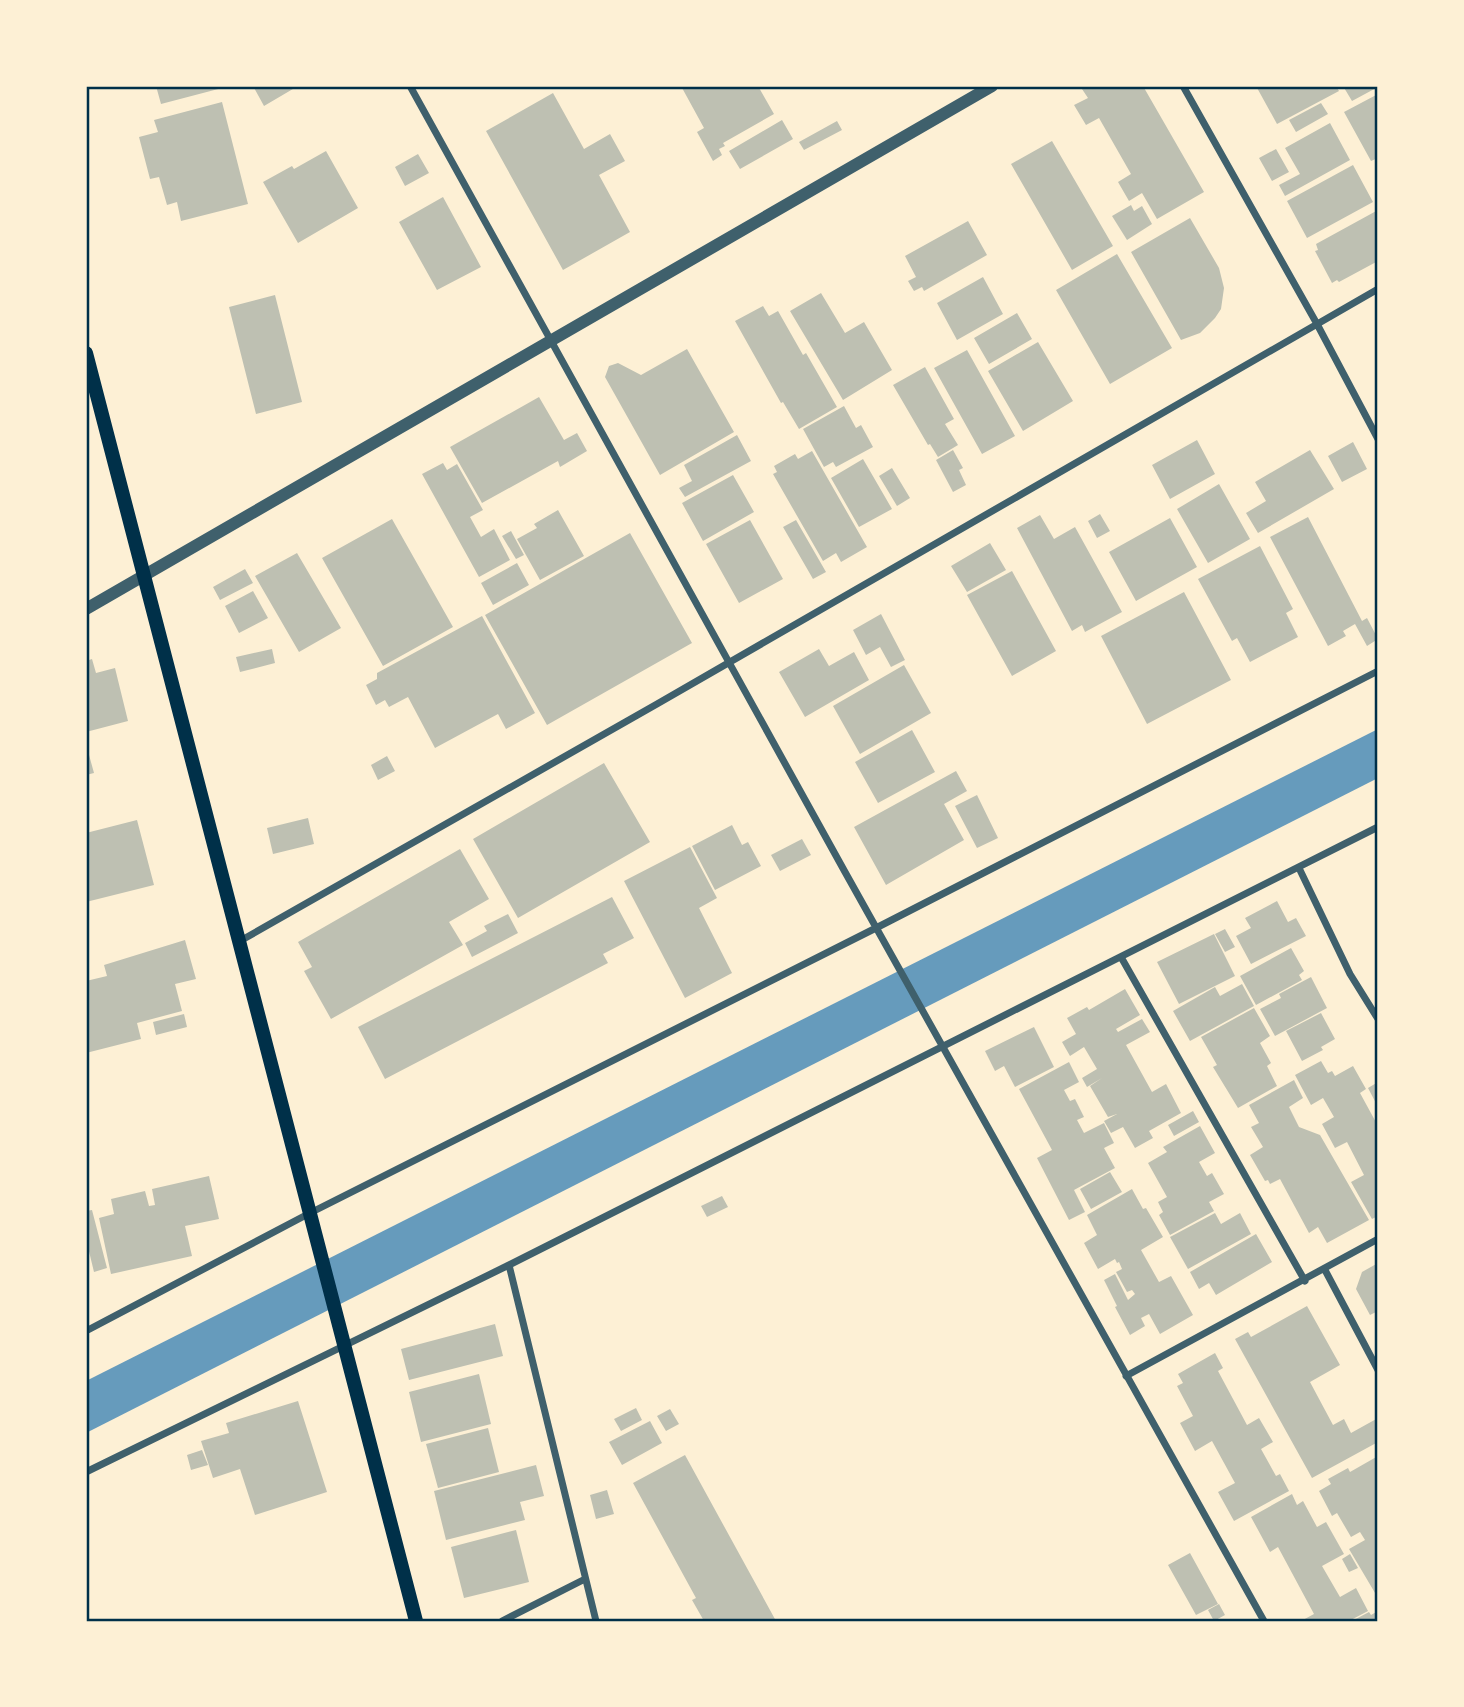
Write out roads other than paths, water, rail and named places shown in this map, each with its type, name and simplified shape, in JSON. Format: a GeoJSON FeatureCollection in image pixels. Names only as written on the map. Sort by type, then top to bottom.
{"type":"FeatureCollection","features":[{"type":"Feature","properties":{"kind":"main road"},"geometry":{"type":"LineString","coordinates":[[86,353],[416,1621]]}},
{"type":"Feature","properties":{"kind":"street"},"geometry":{"type":"LineString","coordinates":[[410,86],[728,663],[1264,1621]]}},
{"type":"Feature","properties":{"kind":"street"},"geometry":{"type":"LineString","coordinates":[[86,609],[992,86]]}},
{"type":"Feature","properties":{"kind":"street"},"geometry":{"type":"LineString","coordinates":[[1183,86],[1317,324],[1378,439]]}},
{"type":"Feature","properties":{"kind":"street"},"geometry":{"type":"LineString","coordinates":[[240,941],[1378,289]]}},
{"type":"Feature","properties":{"kind":"street"},"geometry":{"type":"LineString","coordinates":[[86,1331],[310,1213],[876,928],[1378,670]]}},
{"type":"Feature","properties":{"kind":"street"},"geometry":{"type":"LineString","coordinates":[[86,1472],[509,1265],[1378,827]]}},
{"type":"Feature","properties":{"kind":"street"},"geometry":{"type":"LineString","coordinates":[[1298,868],[1350,974],[1378,1019]]}},
{"type":"Feature","properties":{"kind":"street"},"geometry":{"type":"LineString","coordinates":[[1121,957],[1305,1281]]}},
{"type":"Feature","properties":{"kind":"street"},"geometry":{"type":"LineString","coordinates":[[1126,1376],[1378,1239]]}},
{"type":"Feature","properties":{"kind":"street"},"geometry":{"type":"LineString","coordinates":[[509,1265],[596,1621]]}},
{"type":"Feature","properties":{"kind":"street"},"geometry":{"type":"LineString","coordinates":[[1325,1270],[1378,1370]]}},
{"type":"Feature","properties":{"kind":"street"},"geometry":{"type":"LineString","coordinates":[[502,1621],[585,1579]]}},
{"type":"Feature","properties":{"kind":"water"},"geometry":{"type":"Polygon","coordinates":[[[1378,729],[1378,778],[86,1433],[86,1381],[1378,729]]]}}]}
